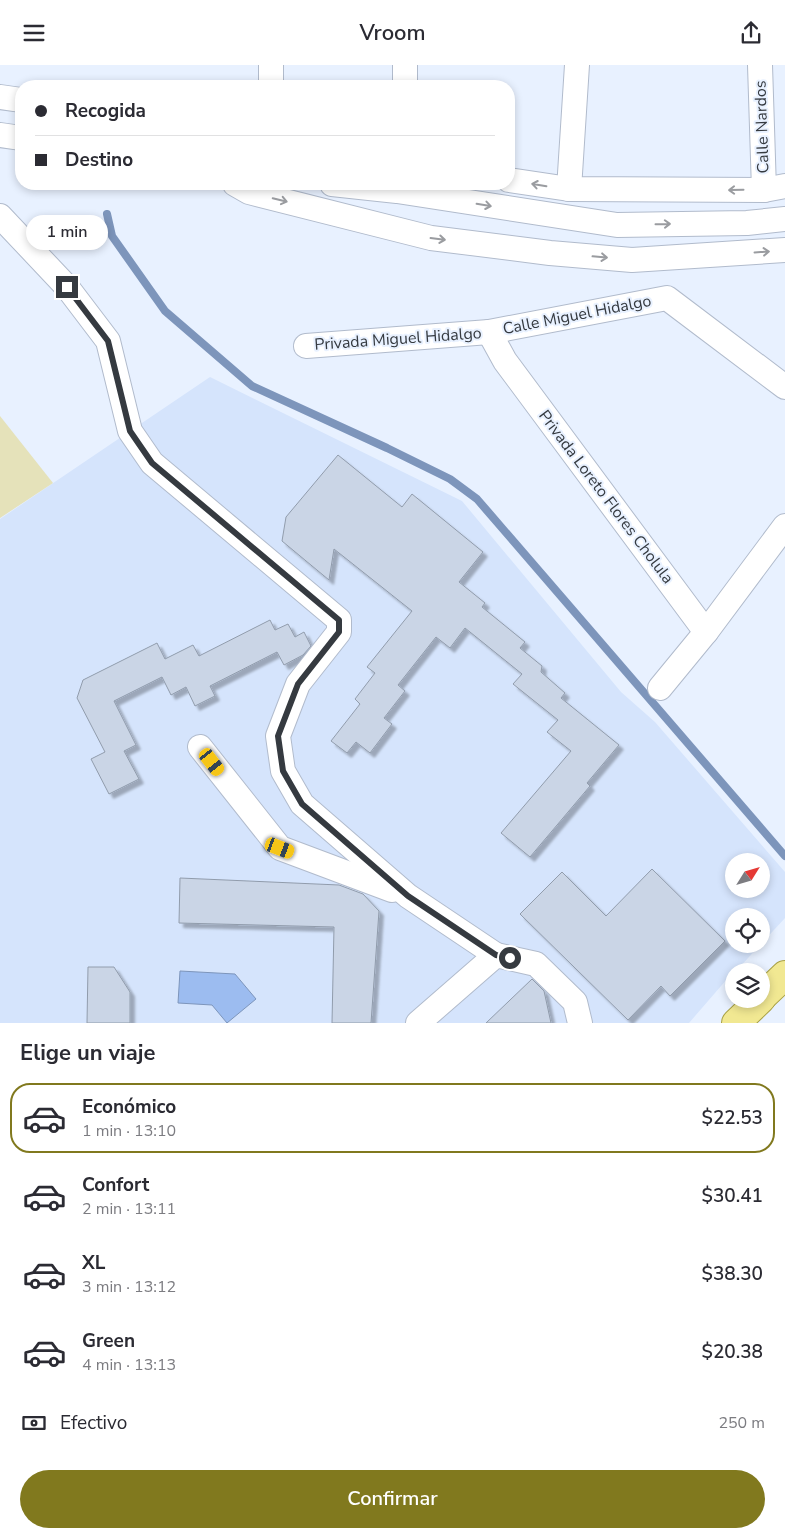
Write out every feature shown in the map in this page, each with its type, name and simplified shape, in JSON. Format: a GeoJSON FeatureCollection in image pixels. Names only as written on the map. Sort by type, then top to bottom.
{"type":"FeatureCollection","features":[{"type":"Feature","properties":{"kind":"main road"},"geometry":{"type":"LineString","coordinates":[[770,989],[785,975]]}},
{"type":"Feature","properties":{"kind":"main road"},"geometry":{"type":"LineString","coordinates":[[736,1023],[751,1008]]}},
{"type":"Feature","properties":{"kind":"street"},"geometry":{"type":"LineString","coordinates":[[271,65],[271,80]]}},
{"type":"Feature","properties":{"kind":"street"},"geometry":{"type":"LineString","coordinates":[[405,65],[405,80]]}},
{"type":"Feature","properties":{"kind":"street"},"geometry":{"type":"LineString","coordinates":[[569,189],[577,65]]}},
{"type":"Feature","properties":{"kind":"street","name":"Calle Nardos"},"geometry":{"type":"LineString","coordinates":[[760,65],[774,188]]}},
{"type":"Feature","properties":{"kind":"street"},"geometry":{"type":"LineString","coordinates":[[0,97],[15,99]]}},
{"type":"Feature","properties":{"kind":"street"},"geometry":{"type":"LineString","coordinates":[[0,135],[15,136]]}},
{"type":"Feature","properties":{"kind":"street"},"geometry":{"type":"LineString","coordinates":[[515,181],[569,189],[774,188]]}},
{"type":"Feature","properties":{"kind":"street"},"geometry":{"type":"LineString","coordinates":[[246,190],[430,238],[550,253],[632,260],[785,250]]}},
{"type":"Feature","properties":{"kind":"street"},"geometry":{"type":"LineString","coordinates":[[388,190],[617,225],[747,223],[785,219]]}},
{"type":"Feature","properties":{"kind":"street"},"geometry":{"type":"LineString","coordinates":[[0,216],[67,287],[108,341],[130,431],[152,463],[339,620],[339,632],[298,684],[278,736],[283,771],[302,804],[408,896],[496,955],[536,964],[575,1002],[580,1023]]}},
{"type":"Feature","properties":{"kind":"street","name":"Calle Miguel Hidalgo"},"geometry":{"type":"LineString","coordinates":[[505,361],[489,332],[667,298],[785,387]]}},
{"type":"Feature","properties":{"kind":"street","name":"Privada Miguel Hidalgo"},"geometry":{"type":"LineString","coordinates":[[306,346],[489,332]]}},
{"type":"Feature","properties":{"kind":"street","name":"Privada Loreto Flores Cholula"},"geometry":{"type":"LineString","coordinates":[[505,361],[706,632]]}},
{"type":"Feature","properties":{"kind":"street"},"geometry":{"type":"LineString","coordinates":[[660,688],[706,632],[785,526]]}},
{"type":"Feature","properties":{"kind":"street"},"geometry":{"type":"LineString","coordinates":[[200,747],[280,848],[408,896]]}},
{"type":"Feature","properties":{"kind":"street"},"geometry":{"type":"LineString","coordinates":[[418,1023],[496,955]]}},
{"type":"Feature","properties":{"kind":"shaded area"},"geometry":{"type":"Polygon","coordinates":[[[210,377],[462,501],[621,692],[655,722],[769,853],[725,853],[725,898],[770,898],[770,855],[785,872],[785,918],[770,934],[770,908],[725,908],[725,953],[753,953],[743,963],[725,963],[725,981],[689,1023],[0,1023],[0,519],[210,377]]]}},
{"type":"Feature","properties":{"kind":"shaded area"},"geometry":{"type":"Polygon","coordinates":[[[0,416],[53,483],[0,518],[0,416]]]}},
{"type":"Feature","properties":{"kind":"water"},"geometry":{"type":"Polygon","coordinates":[[[180,971],[235,974],[256,999],[227,1023],[212,1005],[178,1003],[180,971]]]}},
{"type":"Feature","properties":{"kind":"building"},"geometry":{"type":"Polygon","coordinates":[[[338,455],[402,507],[412,494],[483,552],[459,582],[485,603],[482,607],[525,642],[520,648],[542,666],[541,672],[565,693],[561,698],[619,745],[587,783],[590,786],[530,857],[501,833],[571,751],[547,732],[558,720],[513,684],[522,674],[465,628],[450,648],[436,637],[398,685],[405,691],[384,718],[392,724],[370,753],[356,742],[347,753],[331,741],[360,704],[355,699],[375,673],[367,667],[412,611],[334,549],[329,580],[282,541],[286,517],[338,455]]]}},
{"type":"Feature","properties":{"kind":"building"},"geometry":{"type":"Polygon","coordinates":[[[270,620],[275,630],[288,624],[295,637],[304,632],[311,646],[303,655],[284,665],[277,652],[210,686],[215,696],[195,706],[186,687],[171,695],[162,677],[114,701],[136,745],[124,751],[139,779],[109,794],[91,759],[105,752],[77,698],[83,680],[157,643],[165,659],[193,645],[199,656],[270,620]]]}},
{"type":"Feature","properties":{"kind":"building"},"geometry":{"type":"Polygon","coordinates":[[[652,869],[725,941],[670,996],[661,986],[628,1020],[520,914],[562,872],[606,916],[652,869]]]}},
{"type":"Feature","properties":{"kind":"building"},"geometry":{"type":"Polygon","coordinates":[[[180,878],[339,885],[363,894],[379,911],[371,1023],[332,1023],[334,927],[179,923],[180,878]]]}},
{"type":"Feature","properties":{"kind":"building"},"geometry":{"type":"Polygon","coordinates":[[[88,967],[114,967],[130,992],[130,1023],[87,1023],[88,967]]]}},
{"type":"Feature","properties":{"kind":"building"},"geometry":{"type":"Polygon","coordinates":[[[532,979],[544,991],[551,1023],[486,1023],[532,979]]]}},
{"type":"Feature","properties":{"kind":"waterway"},"geometry":{"type":"LineString","coordinates":[[107,214],[112,236],[165,311],[252,386],[450,479],[477,499],[785,856]]}},
{"type":"Feature","properties":{"kind":"route"},"geometry":{"type":"LineString","coordinates":[[67,287],[108,341],[130,431],[152,463],[339,620],[339,632],[298,684],[278,736],[283,771],[302,804],[408,896],[496,955],[510,958]]}}]}
